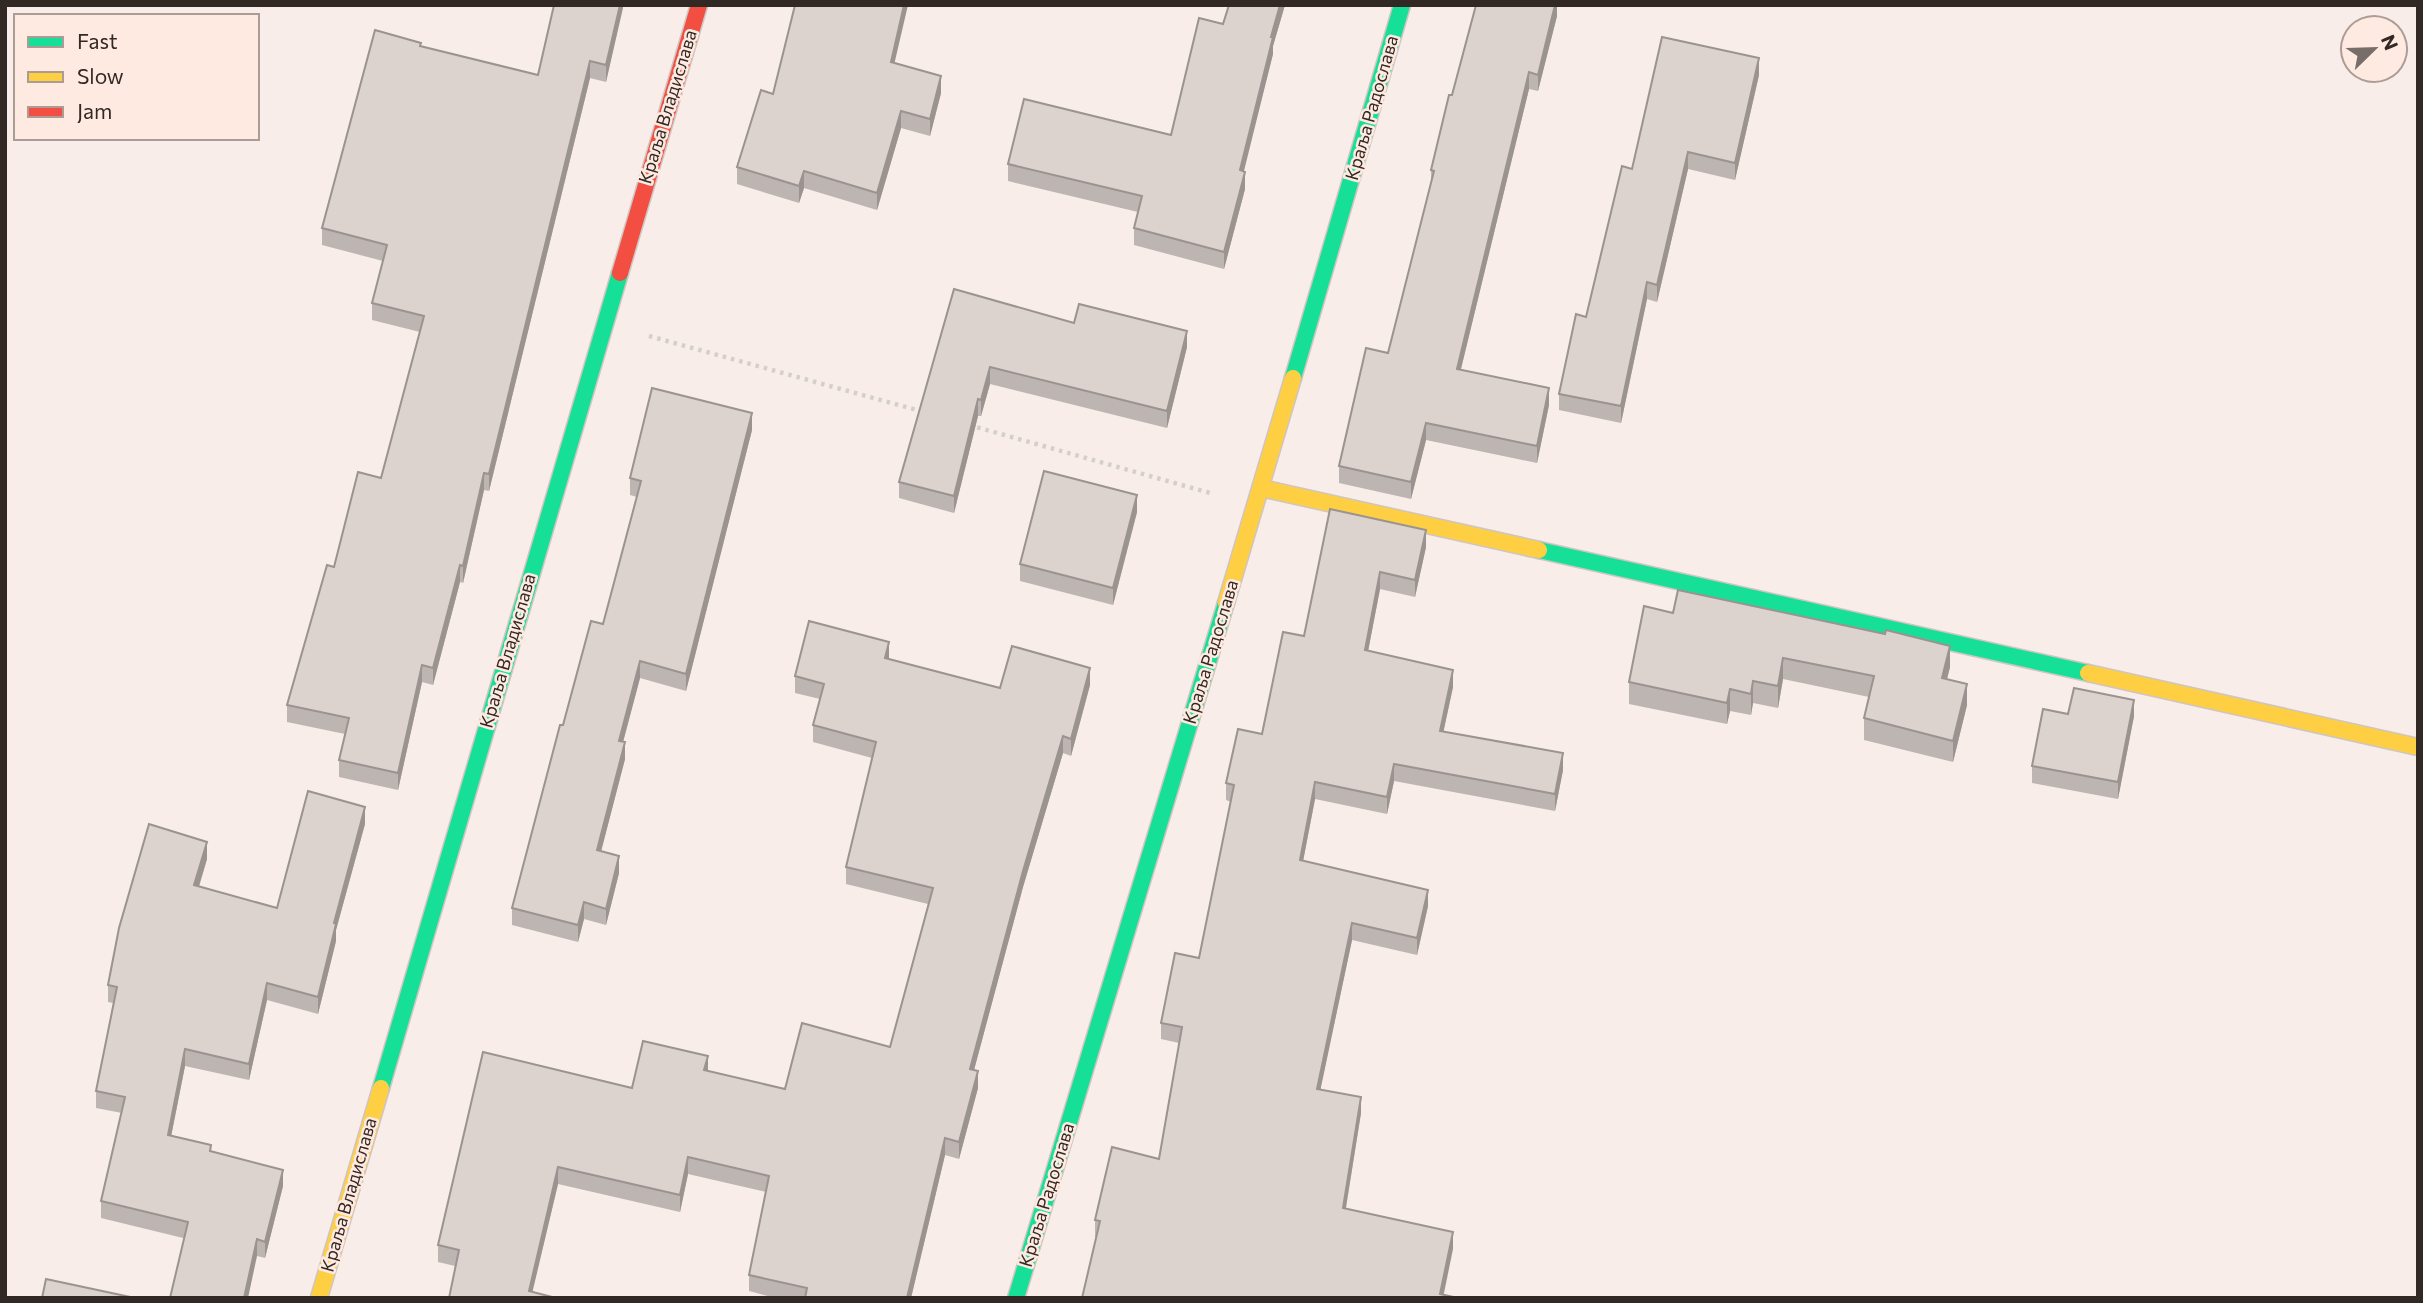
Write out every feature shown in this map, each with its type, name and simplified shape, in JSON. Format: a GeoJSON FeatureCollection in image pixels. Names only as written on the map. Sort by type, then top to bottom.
{"type":"FeatureCollection","features":[{"type":"Feature","properties":{"kind":"street","name":"Краља Владислава"},"geometry":{"type":"LineString","coordinates":[[319,1298],[699,5]]}},
{"type":"Feature","properties":{"kind":"street","name":"Краља Радослава"},"geometry":{"type":"LineString","coordinates":[[1016,1298],[1261,488],[1402,5]]}},
{"type":"Feature","properties":{"kind":"street"},"geometry":{"type":"LineString","coordinates":[[1261,488],[2418,747]]}},
{"type":"Feature","properties":{"kind":"path"},"geometry":{"type":"LineString","coordinates":[[604,323],[936,416]]}},
{"type":"Feature","properties":{"kind":"path"},"geometry":{"type":"LineString","coordinates":[[963,423],[1255,505]]}},
{"type":"Feature","properties":{"kind":"building"},"geometry":{"type":"Polygon","coordinates":[[[554,5],[620,5],[606,65],[590,61],[489,474],[484,473],[463,566],[460,565],[433,668],[422,665],[398,773],[339,760],[349,718],[287,705],[327,565],[334,567],[358,472],[381,478],[424,316],[372,303],[387,245],[322,228],[375,30],[421,43],[420,46],[538,75],[554,5]]]}},
{"type":"Feature","properties":{"kind":"building"},"geometry":{"type":"Polygon","coordinates":[[[795,5],[904,5],[891,62],[941,76],[930,119],[901,111],[877,193],[804,171],[799,186],[737,167],[761,90],[773,94],[795,5]]]}},
{"type":"Feature","properties":{"kind":"building"},"geometry":{"type":"Polygon","coordinates":[[[1229,5],[1280,5],[1240,170],[1245,172],[1224,252],[1134,228],[1142,196],[1008,164],[1024,99],[1171,135],[1199,18],[1223,24],[1229,5]]]}},
{"type":"Feature","properties":{"kind":"building"},"geometry":{"type":"Polygon","coordinates":[[[1476,5],[1555,5],[1538,75],[1529,72],[1457,369],[1549,388],[1537,446],[1426,423],[1411,482],[1339,466],[1366,348],[1388,353],[1434,171],[1431,170],[1449,95],[1452,95],[1476,5]]]}},
{"type":"Feature","properties":{"kind":"building"},"geometry":{"type":"Polygon","coordinates":[[[1662,37],[1759,58],[1735,163],[1688,152],[1657,285],[1647,282],[1621,406],[1559,394],[1576,314],[1586,317],[1622,166],[1632,169],[1662,37]]]}},
{"type":"Feature","properties":{"kind":"building"},"geometry":{"type":"Polygon","coordinates":[[[954,289],[1074,323],[1079,304],[1187,331],[1167,411],[990,367],[981,400],[978,399],[954,496],[899,482],[954,289]]]}},
{"type":"Feature","properties":{"kind":"building"},"geometry":{"type":"Polygon","coordinates":[[[652,388],[752,413],[686,674],[640,661],[619,741],[625,742],[597,850],[619,856],[606,909],[584,902],[578,925],[512,908],[560,725],[563,725],[591,621],[603,624],[641,481],[630,478],[652,388]]]}},
{"type":"Feature","properties":{"kind":"building"},"geometry":{"type":"Polygon","coordinates":[[[1044,471],[1137,495],[1113,588],[1020,564],[1044,471]]]}},
{"type":"Feature","properties":{"kind":"building"},"geometry":{"type":"Polygon","coordinates":[[[1330,509],[1426,530],[1415,580],[1380,572],[1365,650],[1453,670],[1440,731],[1563,753],[1555,794],[1394,764],[1387,797],[1315,782],[1300,860],[1428,890],[1417,938],[1352,923],[1317,1089],[1361,1097],[1343,1208],[1453,1232],[1440,1294],[1458,1298],[1082,1298],[1100,1221],[1095,1220],[1112,1147],[1159,1159],[1182,1027],[1161,1023],[1175,953],[1199,958],[1234,785],[1226,783],[1238,729],[1262,734],[1283,632],[1304,636],[1330,509]]]}},
{"type":"Feature","properties":{"kind":"building"},"geometry":{"type":"Polygon","coordinates":[[[1678,590],[1885,634],[1886,630],[1950,646],[1942,678],[1967,684],[1953,741],[1864,718],[1874,676],[1783,658],[1778,686],[1753,681],[1751,694],[1730,689],[1727,703],[1629,682],[1644,606],[1673,613],[1678,590]]]}},
{"type":"Feature","properties":{"kind":"building"},"geometry":{"type":"Polygon","coordinates":[[[809,621],[889,642],[885,658],[1000,688],[1012,646],[1090,668],[1071,739],[1063,736],[1023,871],[970,1069],[978,1071],[959,1142],[945,1138],[907,1298],[805,1298],[807,1288],[749,1275],[769,1176],[688,1157],[680,1195],[558,1167],[529,1291],[556,1298],[449,1298],[459,1250],[438,1245],[483,1052],[632,1088],[643,1041],[708,1056],[704,1070],[785,1089],[802,1023],[890,1047],[933,888],[846,867],[876,742],[813,725],[824,684],[795,676],[809,621]]]}},
{"type":"Feature","properties":{"kind":"building"},"geometry":{"type":"Polygon","coordinates":[[[2074,688],[2134,700],[2118,782],[2032,766],[2043,709],[2068,714],[2074,688]]]}},
{"type":"Feature","properties":{"kind":"building"},"geometry":{"type":"Polygon","coordinates":[[[308,791],[365,807],[334,923],[336,924],[318,997],[267,983],[249,1064],[185,1049],[168,1135],[211,1145],[210,1151],[283,1170],[265,1242],[257,1239],[244,1298],[170,1298],[188,1222],[101,1201],[125,1097],[96,1091],[117,987],[108,985],[119,928],[149,824],[207,842],[194,885],[277,908],[308,791]]]}},
{"type":"Feature","properties":{"kind":"building"},"geometry":{"type":"Polygon","coordinates":[[[46,1279],[135,1298],[42,1298],[46,1279]]]}},
{"type":"Feature","properties":{"kind":"traffic: fast"},"geometry":{"type":"LineString","coordinates":[[1293,378],[1402,5]]}},
{"type":"Feature","properties":{"kind":"traffic: fast"},"geometry":{"type":"LineString","coordinates":[[381,1088],[620,273]]}},
{"type":"Feature","properties":{"kind":"traffic: fast"},"geometry":{"type":"LineString","coordinates":[[1539,550],[2088,673]]}},
{"type":"Feature","properties":{"kind":"traffic: fast"},"geometry":{"type":"LineString","coordinates":[[1016,1298],[1226,603]]}},
{"type":"Feature","properties":{"kind":"traffic: slow"},"geometry":{"type":"LineString","coordinates":[[1226,603],[1293,378]]}},
{"type":"Feature","properties":{"kind":"traffic: slow"},"geometry":{"type":"LineString","coordinates":[[1261,488],[1539,550]]}},
{"type":"Feature","properties":{"kind":"traffic: slow"},"geometry":{"type":"LineString","coordinates":[[2088,673],[2418,747]]}},
{"type":"Feature","properties":{"kind":"traffic: slow"},"geometry":{"type":"LineString","coordinates":[[319,1298],[381,1088]]}},
{"type":"Feature","properties":{"kind":"traffic: jam"},"geometry":{"type":"LineString","coordinates":[[620,273],[699,5]]}}]}
